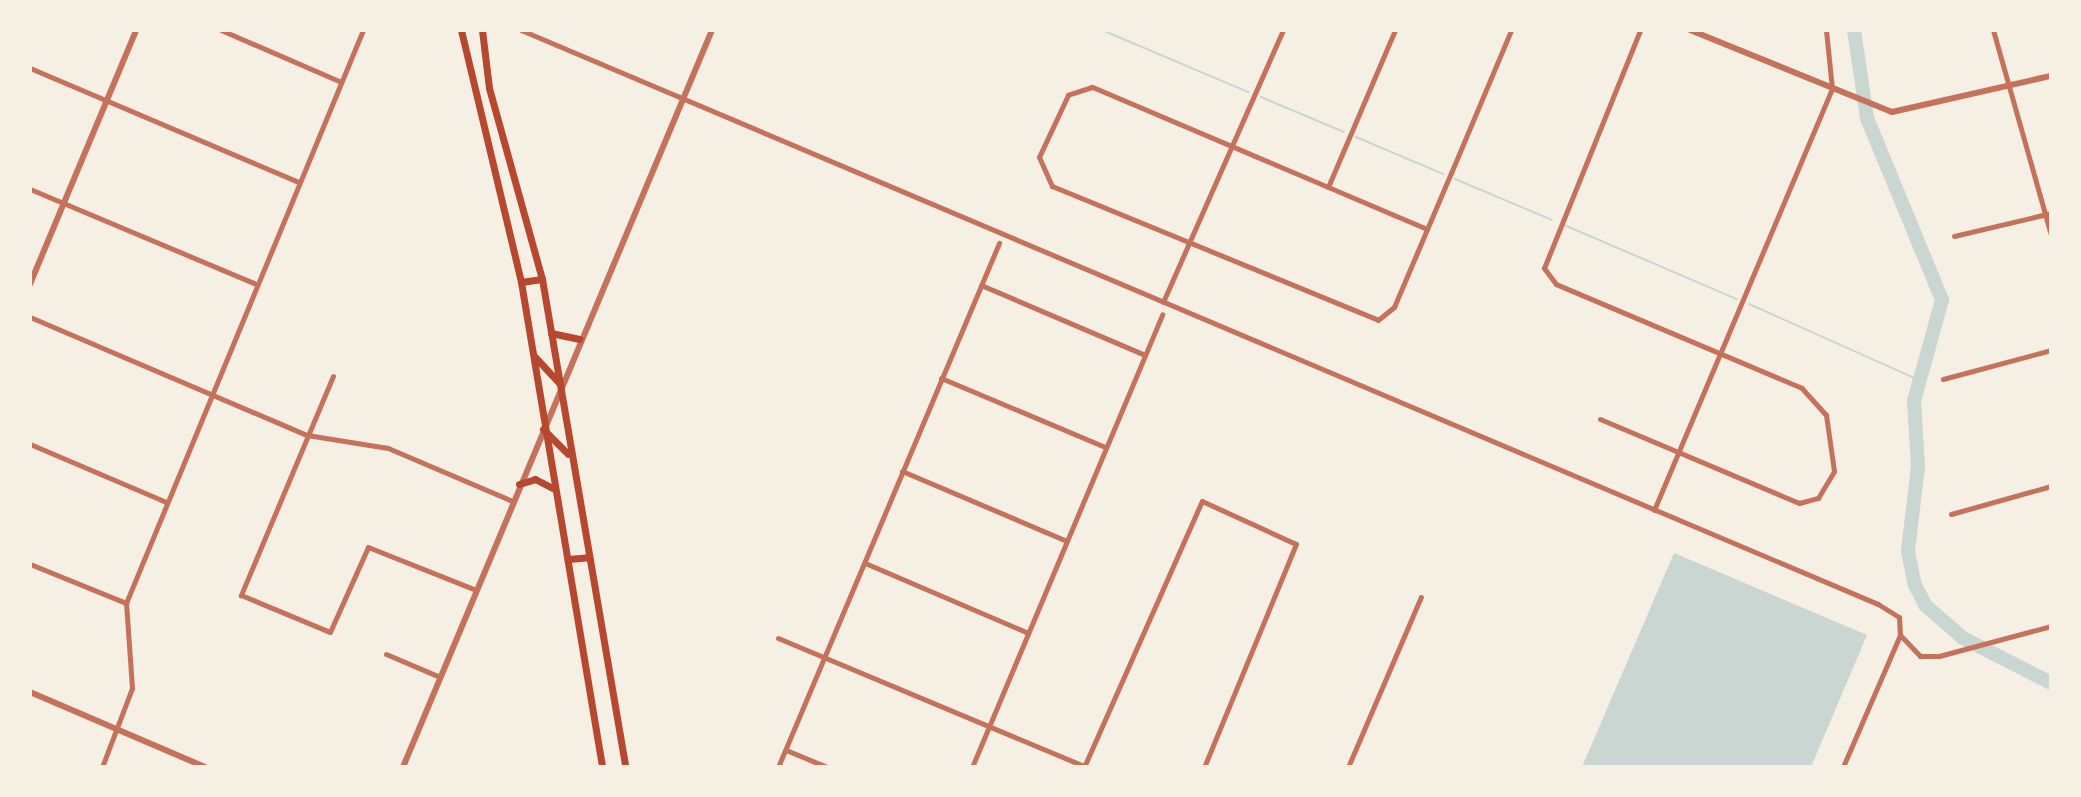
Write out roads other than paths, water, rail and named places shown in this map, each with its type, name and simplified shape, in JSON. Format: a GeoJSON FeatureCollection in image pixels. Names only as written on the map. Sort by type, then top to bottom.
{"type":"FeatureCollection","features":[{"type":"Feature","properties":{"kind":"main road"},"geometry":{"type":"LineString","coordinates":[[461,30],[487,154],[521,282],[543,429],[602,767]]}},
{"type":"Feature","properties":{"kind":"main road"},"geometry":{"type":"LineString","coordinates":[[482,30],[507,148],[542,279],[625,767]]}},
{"type":"Feature","properties":{"kind":"main road"},"geometry":{"type":"LineString","coordinates":[[484,42],[489,30]]}},
{"type":"Feature","properties":{"kind":"main road"},"geometry":{"type":"LineString","coordinates":[[487,154],[507,148]]}},
{"type":"Feature","properties":{"kind":"main road"},"geometry":{"type":"LineString","coordinates":[[521,282],[542,279]]}},
{"type":"Feature","properties":{"kind":"main road"},"geometry":{"type":"LineString","coordinates":[[551,333],[579,339]]}},
{"type":"Feature","properties":{"kind":"main road"},"geometry":{"type":"LineString","coordinates":[[531,347],[560,384]]}},
{"type":"Feature","properties":{"kind":"main road"},"geometry":{"type":"LineString","coordinates":[[543,429],[566,448],[574,471]]}},
{"type":"Feature","properties":{"kind":"main road"},"geometry":{"type":"LineString","coordinates":[[519,484],[535,479],[554,489]]}},
{"type":"Feature","properties":{"kind":"main road"},"geometry":{"type":"LineString","coordinates":[[568,559],[589,557]]}},
{"type":"Feature","properties":{"kind":"street"},"geometry":{"type":"LineString","coordinates":[[30,284],[136,30]]}},
{"type":"Feature","properties":{"kind":"street"},"geometry":{"type":"LineString","coordinates":[[221,30],[341,82]]}},
{"type":"Feature","properties":{"kind":"street"},"geometry":{"type":"LineString","coordinates":[[102,767],[119,730],[132,688],[126,603],[363,30]]}},
{"type":"Feature","properties":{"kind":"street"},"geometry":{"type":"LineString","coordinates":[[521,30],[1878,604],[1899,617],[1900,635],[1843,767]]}},
{"type":"Feature","properties":{"kind":"street"},"geometry":{"type":"LineString","coordinates":[[403,767],[560,384],[712,30]]}},
{"type":"Feature","properties":{"kind":"street"},"geometry":{"type":"LineString","coordinates":[[1163,302],[1283,30]]}},
{"type":"Feature","properties":{"kind":"street"},"geometry":{"type":"LineString","coordinates":[[1328,187],[1395,30]]}},
{"type":"Feature","properties":{"kind":"street"},"geometry":{"type":"LineString","coordinates":[[1427,229],[1232,145],[1083,87],[1068,95],[1039,157],[1042,174],[1052,186],[1378,320],[1394,307],[1427,229],[1511,30]]}},
{"type":"Feature","properties":{"kind":"street"},"geometry":{"type":"LineString","coordinates":[[1600,419],[1799,503],[1818,498],[1834,471],[1833,433],[1817,401],[1722,353],[1556,284],[1544,268],[1640,30]]}},
{"type":"Feature","properties":{"kind":"street"},"geometry":{"type":"LineString","coordinates":[[1690,30],[1885,111],[2051,76]]}},
{"type":"Feature","properties":{"kind":"street"},"geometry":{"type":"LineString","coordinates":[[1654,510],[1832,89],[1826,30]]}},
{"type":"Feature","properties":{"kind":"street"},"geometry":{"type":"LineString","coordinates":[[1993,30],[2048,214],[2051,235]]}},
{"type":"Feature","properties":{"kind":"street"},"geometry":{"type":"LineString","coordinates":[[30,68],[299,182]]}},
{"type":"Feature","properties":{"kind":"street"},"geometry":{"type":"LineString","coordinates":[[30,189],[256,284]]}},
{"type":"Feature","properties":{"kind":"street"},"geometry":{"type":"LineString","coordinates":[[1954,236],[2048,214]]}},
{"type":"Feature","properties":{"kind":"street"},"geometry":{"type":"LineString","coordinates":[[778,767],[999,243]]}},
{"type":"Feature","properties":{"kind":"street"},"geometry":{"type":"LineString","coordinates":[[981,285],[1145,355]]}},
{"type":"Feature","properties":{"kind":"street"},"geometry":{"type":"LineString","coordinates":[[972,767],[1162,314]]}},
{"type":"Feature","properties":{"kind":"street"},"geometry":{"type":"LineString","coordinates":[[30,317],[307,435],[378,445],[512,501]]}},
{"type":"Feature","properties":{"kind":"street"},"geometry":{"type":"LineString","coordinates":[[1943,379],[2051,350]]}},
{"type":"Feature","properties":{"kind":"street"},"geometry":{"type":"LineString","coordinates":[[333,376],[243,598],[330,632],[368,547],[476,590]]}},
{"type":"Feature","properties":{"kind":"street"},"geometry":{"type":"LineString","coordinates":[[941,378],[1105,447]]}},
{"type":"Feature","properties":{"kind":"street"},"geometry":{"type":"LineString","coordinates":[[30,444],[166,502]]}},
{"type":"Feature","properties":{"kind":"street"},"geometry":{"type":"LineString","coordinates":[[902,471],[1067,541]]}},
{"type":"Feature","properties":{"kind":"street"},"geometry":{"type":"LineString","coordinates":[[1951,514],[2051,486]]}},
{"type":"Feature","properties":{"kind":"street"},"geometry":{"type":"LineString","coordinates":[[778,638],[1085,767],[1196,504],[1243,518],[1292,539],[1296,548],[1204,767]]}},
{"type":"Feature","properties":{"kind":"street"},"geometry":{"type":"LineString","coordinates":[[865,563],[1028,633]]}},
{"type":"Feature","properties":{"kind":"street"},"geometry":{"type":"LineString","coordinates":[[30,564],[126,603]]}},
{"type":"Feature","properties":{"kind":"street"},"geometry":{"type":"LineString","coordinates":[[1348,767],[1421,597]]}},
{"type":"Feature","properties":{"kind":"street"},"geometry":{"type":"LineString","coordinates":[[1900,635],[1920,656],[1939,656],[2051,626]]}},
{"type":"Feature","properties":{"kind":"street"},"geometry":{"type":"LineString","coordinates":[[386,654],[440,677]]}},
{"type":"Feature","properties":{"kind":"street"},"geometry":{"type":"LineString","coordinates":[[30,692],[205,767]]}},
{"type":"Feature","properties":{"kind":"street"},"geometry":{"type":"LineString","coordinates":[[786,750],[827,767]]}},
{"type":"Feature","properties":{"kind":"waterway"},"geometry":{"type":"LineString","coordinates":[[1102,30],[1248,92]]}},
{"type":"Feature","properties":{"kind":"waterway"},"geometry":{"type":"LineString","coordinates":[[1854,30],[1867,118],[1942,300],[1914,401],[1918,466],[1908,551],[1914,583],[1925,605],[1963,638],[2051,683]]}},
{"type":"Feature","properties":{"kind":"waterway"},"geometry":{"type":"LineString","coordinates":[[1261,97],[1344,132]]}},
{"type":"Feature","properties":{"kind":"waterway"},"geometry":{"type":"LineString","coordinates":[[1356,137],[1443,174]]}},
{"type":"Feature","properties":{"kind":"waterway"},"geometry":{"type":"LineString","coordinates":[[1455,179],[1552,220]]}},
{"type":"Feature","properties":{"kind":"waterway"},"geometry":{"type":"LineString","coordinates":[[1564,225],[1737,299]]}},
{"type":"Feature","properties":{"kind":"waterway"},"geometry":{"type":"LineString","coordinates":[[1749,304],[1917,379]]}}]}
